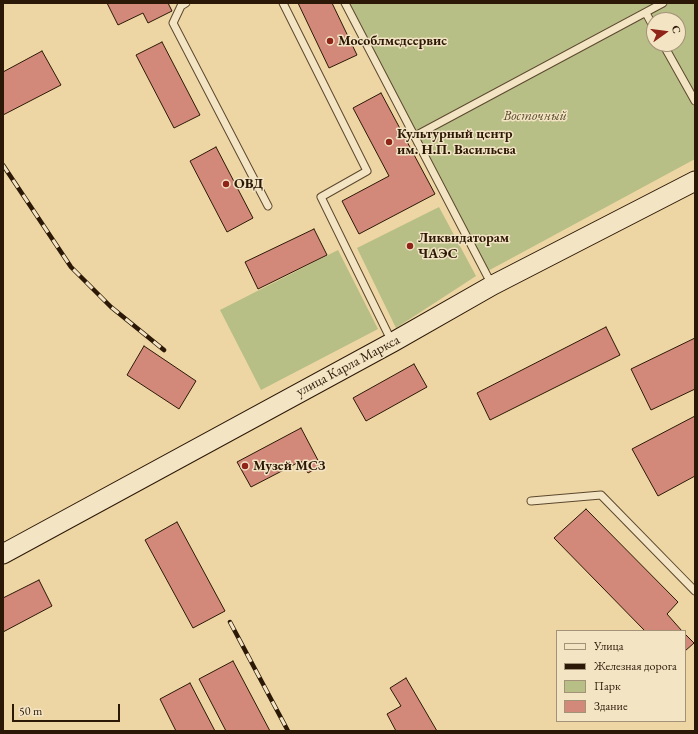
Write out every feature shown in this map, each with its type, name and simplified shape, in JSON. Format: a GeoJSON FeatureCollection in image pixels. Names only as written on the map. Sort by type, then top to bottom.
{"type":"FeatureCollection","features":[{"type":"Feature","properties":{"kind":"street","name":"улица Карла Маркса"},"geometry":{"type":"LineString","coordinates":[[3,554],[393,342],[493,285],[695,181]]}},
{"type":"Feature","properties":{"kind":"lane"},"geometry":{"type":"LineString","coordinates":[[186,3],[181,6],[173,23],[268,206]]}},
{"type":"Feature","properties":{"kind":"lane"},"geometry":{"type":"LineString","coordinates":[[284,3],[367,171],[321,197],[393,342]]}},
{"type":"Feature","properties":{"kind":"lane"},"geometry":{"type":"LineString","coordinates":[[345,3],[493,285]]}},
{"type":"Feature","properties":{"kind":"lane"},"geometry":{"type":"LineString","coordinates":[[648,12],[663,3]]}},
{"type":"Feature","properties":{"kind":"lane"},"geometry":{"type":"LineString","coordinates":[[415,136],[646,13]]}},
{"type":"Feature","properties":{"kind":"lane"},"geometry":{"type":"LineString","coordinates":[[667,52],[695,101]]}},
{"type":"Feature","properties":{"kind":"lane"},"geometry":{"type":"LineString","coordinates":[[531,501],[601,495],[695,591]]}},
{"type":"Feature","properties":{"kind":"green space","name":"Восточный"},"geometry":{"type":"Polygon","coordinates":[[[349,3],[695,3],[695,159],[486,272],[349,3]]]}},
{"type":"Feature","properties":{"kind":"green space"},"geometry":{"type":"Polygon","coordinates":[[[439,207],[476,276],[396,328],[357,248],[439,207]]]}},
{"type":"Feature","properties":{"kind":"green space"},"geometry":{"type":"Polygon","coordinates":[[[338,250],[378,329],[261,390],[220,310],[338,250]]]}},
{"type":"Feature","properties":{"kind":"building"},"geometry":{"type":"Polygon","coordinates":[[[107,3],[168,3],[172,11],[148,23],[143,13],[118,25],[107,3]]]}},
{"type":"Feature","properties":{"kind":"building"},"geometry":{"type":"Polygon","coordinates":[[[298,3],[332,3],[357,55],[329,68],[298,3]]]}},
{"type":"Feature","properties":{"kind":"building"},"geometry":{"type":"Polygon","coordinates":[[[162,42],[200,115],[174,128],[136,55],[162,42]]]}},
{"type":"Feature","properties":{"kind":"building"},"geometry":{"type":"Polygon","coordinates":[[[42,51],[61,85],[3,115],[3,72],[42,51]]]}},
{"type":"Feature","properties":{"kind":"building","name":"Культурный центр им. Н.П. Васильева"},"geometry":{"type":"Polygon","coordinates":[[[381,93],[435,194],[359,234],[342,201],[389,176],[353,108],[381,93]]]}},
{"type":"Feature","properties":{"kind":"building"},"geometry":{"type":"Polygon","coordinates":[[[216,147],[253,218],[227,232],[190,161],[216,147]]]}},
{"type":"Feature","properties":{"kind":"building"},"geometry":{"type":"Polygon","coordinates":[[[314,229],[327,255],[258,289],[245,262],[314,229]]]}},
{"type":"Feature","properties":{"kind":"building"},"geometry":{"type":"Polygon","coordinates":[[[606,327],[620,355],[490,420],[477,393],[606,327]]]}},
{"type":"Feature","properties":{"kind":"building"},"geometry":{"type":"Polygon","coordinates":[[[695,338],[695,389],[651,410],[631,369],[695,338]]]}},
{"type":"Feature","properties":{"kind":"building"},"geometry":{"type":"Polygon","coordinates":[[[144,346],[196,381],[179,409],[127,375],[144,346]]]}},
{"type":"Feature","properties":{"kind":"building"},"geometry":{"type":"Polygon","coordinates":[[[414,364],[427,387],[366,421],[353,398],[414,364]]]}},
{"type":"Feature","properties":{"kind":"building"},"geometry":{"type":"Polygon","coordinates":[[[695,416],[695,476],[658,496],[632,449],[695,416]]]}},
{"type":"Feature","properties":{"kind":"building"},"geometry":{"type":"Polygon","coordinates":[[[301,428],[321,466],[308,473],[301,461],[251,487],[237,462],[301,428]]]}},
{"type":"Feature","properties":{"kind":"building"},"geometry":{"type":"Polygon","coordinates":[[[586,509],[678,602],[667,614],[681,630],[644,630],[554,538],[586,509]]]}},
{"type":"Feature","properties":{"kind":"building"},"geometry":{"type":"Polygon","coordinates":[[[177,522],[225,611],[193,628],[145,540],[177,522]]]}},
{"type":"Feature","properties":{"kind":"building"},"geometry":{"type":"Polygon","coordinates":[[[39,580],[52,606],[3,632],[3,598],[39,580]]]}},
{"type":"Feature","properties":{"kind":"building"},"geometry":{"type":"Polygon","coordinates":[[[686,635],[694,643],[686,650],[686,635]]]}},
{"type":"Feature","properties":{"kind":"building"},"geometry":{"type":"Polygon","coordinates":[[[233,661],[270,731],[226,731],[199,679],[233,661]]]}},
{"type":"Feature","properties":{"kind":"building"},"geometry":{"type":"Polygon","coordinates":[[[406,678],[437,731],[396,731],[387,714],[401,706],[390,688],[406,678]]]}},
{"type":"Feature","properties":{"kind":"building"},"geometry":{"type":"Polygon","coordinates":[[[190,683],[215,731],[176,731],[160,699],[190,683]]]}},
{"type":"Feature","properties":{"kind":"railway"},"geometry":{"type":"LineString","coordinates":[[3,165],[71,267],[111,307],[164,350]]}},
{"type":"Feature","properties":{"kind":"railway"},"geometry":{"type":"LineString","coordinates":[[230,622],[288,731]]}},
{"type":"Feature","properties":{"kind":"place","name":"Мособлмедсервис"},"geometry":{"type":"Point","coordinates":[330,41]}},
{"type":"Feature","properties":{"kind":"place","name":"Культурный центр им. Н.П. Васильева"},"geometry":{"type":"Point","coordinates":[389,142]}},
{"type":"Feature","properties":{"kind":"place","name":"ОВД"},"geometry":{"type":"Point","coordinates":[226,184]}},
{"type":"Feature","properties":{"kind":"place","name":"Ликвидаторам ЧАЭС"},"geometry":{"type":"Point","coordinates":[410,246]}},
{"type":"Feature","properties":{"kind":"place","name":"Музей МСЗ"},"geometry":{"type":"Point","coordinates":[245,466]}}]}
